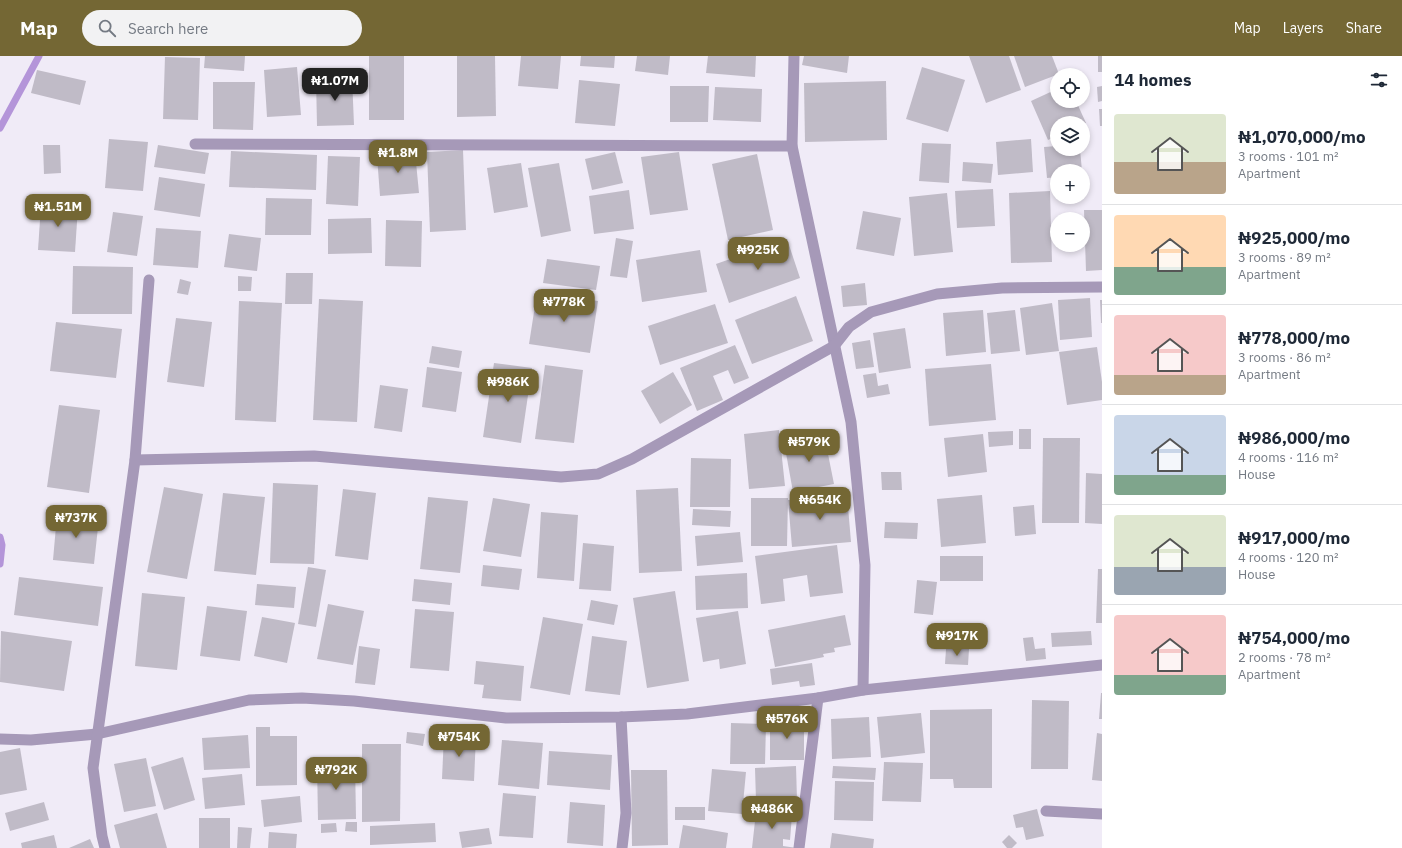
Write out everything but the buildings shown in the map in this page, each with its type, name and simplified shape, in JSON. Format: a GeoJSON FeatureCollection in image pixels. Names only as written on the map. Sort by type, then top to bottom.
{"type":"FeatureCollection","features":[{"type":"Feature","properties":{"kind":"street"},"geometry":{"type":"LineString","coordinates":[[794,56],[792,146],[850,422],[864,565],[863,690]]}},
{"type":"Feature","properties":{"kind":"street"},"geometry":{"type":"LineString","coordinates":[[195,144],[792,146]]}},
{"type":"Feature","properties":{"kind":"street"},"geometry":{"type":"LineString","coordinates":[[105,848],[93,768],[135,460],[149,280]]}},
{"type":"Feature","properties":{"kind":"street"},"geometry":{"type":"LineString","coordinates":[[135,460],[314,456],[561,477],[598,474],[632,459],[834,346],[849,327],[871,312],[937,294],[1002,288],[1102,287]]}},
{"type":"Feature","properties":{"kind":"street"},"geometry":{"type":"LineString","coordinates":[[0,739],[31,740],[97,734],[248,700],[302,698],[354,701],[506,718],[621,717],[687,714],[818,698],[863,690],[1102,665]]}},
{"type":"Feature","properties":{"kind":"street"},"geometry":{"type":"LineString","coordinates":[[799,848],[818,698]]}},
{"type":"Feature","properties":{"kind":"street"},"geometry":{"type":"LineString","coordinates":[[621,717],[626,813],[622,848]]}},
{"type":"Feature","properties":{"kind":"street"},"geometry":{"type":"LineString","coordinates":[[1046,811],[1102,814]]}},
{"type":"Feature","properties":{"kind":"waterway"},"geometry":{"type":"LineString","coordinates":[[0,128],[39,56]]}},
{"type":"Feature","properties":{"kind":"waterway"},"geometry":{"type":"LineString","coordinates":[[0,537],[2,545],[0,564]]}}]}
